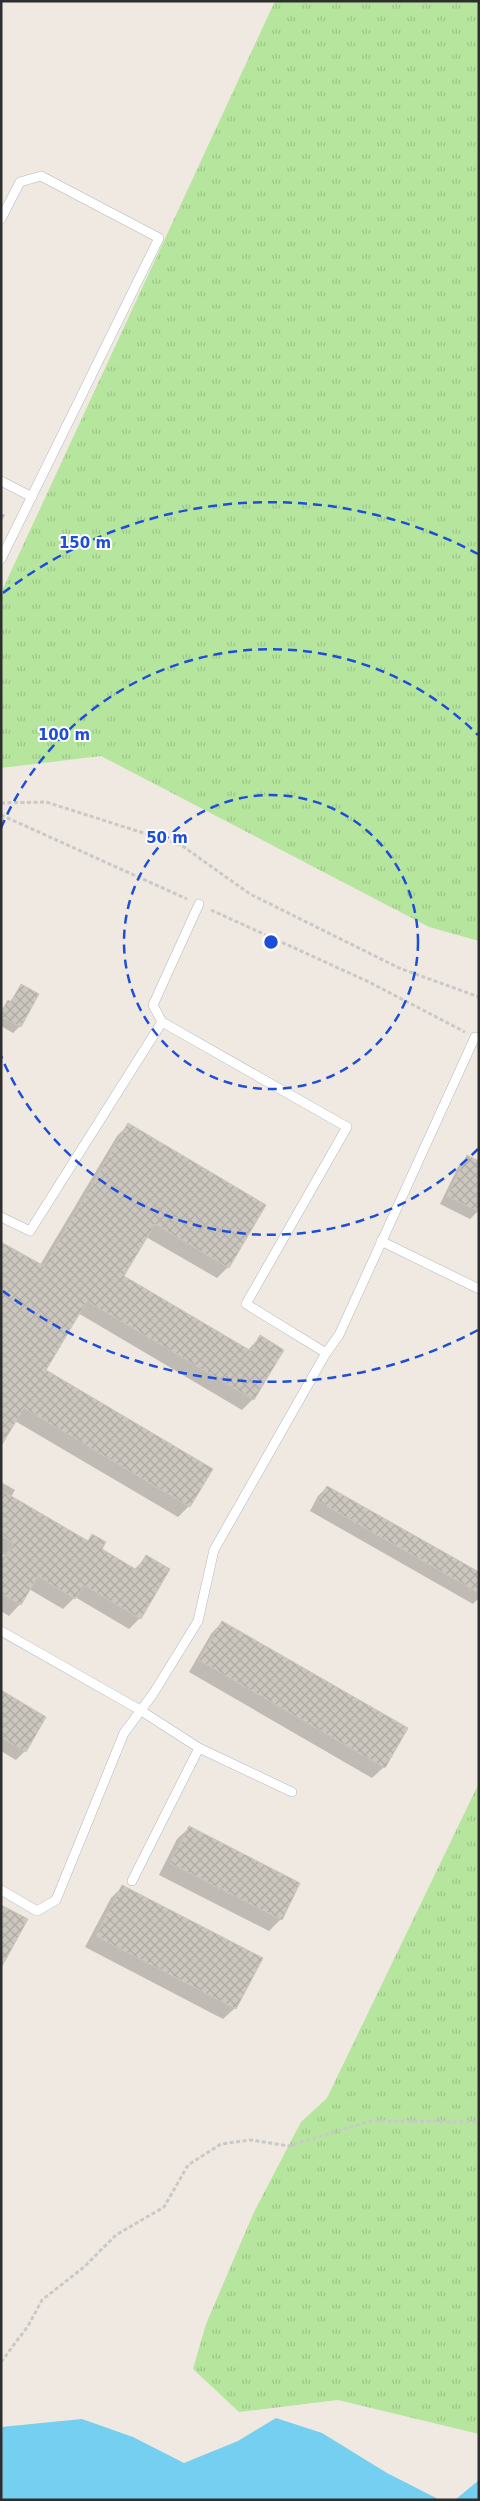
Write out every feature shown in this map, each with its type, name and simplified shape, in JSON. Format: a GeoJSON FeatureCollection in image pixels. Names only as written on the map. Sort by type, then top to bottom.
{"type":"FeatureCollection","features":[{"type":"Feature","properties":{"kind":"lane"},"geometry":{"type":"LineString","coordinates":[[1,219],[20,182],[41,176],[159,238],[1,559]]}},
{"type":"Feature","properties":{"kind":"lane"},"geometry":{"type":"LineString","coordinates":[[1,480],[32,497]]}},
{"type":"Feature","properties":{"kind":"lane"},"geometry":{"type":"LineString","coordinates":[[199,904],[153,1005],[162,1022],[347,1127],[246,1304],[326,1353]]}},
{"type":"Feature","properties":{"kind":"lane"},"geometry":{"type":"LineString","coordinates":[[1,1217],[30,1231],[162,1022]]}},
{"type":"Feature","properties":{"kind":"lane"},"geometry":{"type":"LineString","coordinates":[[1,1890],[37,1911],[56,1900],[124,1733],[153,1694],[198,1621],[214,1550],[326,1353],[339,1335],[475,1037]]}},
{"type":"Feature","properties":{"kind":"lane"},"geometry":{"type":"LineString","coordinates":[[381,1241],[479,1289]]}},
{"type":"Feature","properties":{"kind":"lane"},"geometry":{"type":"LineString","coordinates":[[1,1631],[140,1710],[199,1748],[292,1792]]}},
{"type":"Feature","properties":{"kind":"lane"},"geometry":{"type":"LineString","coordinates":[[132,1881],[199,1748]]}},
{"type":"Feature","properties":{"kind":"path"},"geometry":{"type":"LineString","coordinates":[[1,804],[46,802],[181,845],[250,894],[399,968],[479,997]]}},
{"type":"Feature","properties":{"kind":"path"},"geometry":{"type":"LineString","coordinates":[[1,815],[369,982],[475,1037]]}},
{"type":"Feature","properties":{"kind":"path"},"geometry":{"type":"LineString","coordinates":[[1,2362],[28,2326],[42,2300],[84,2267],[116,2235],[164,2207],[188,2165],[221,2144],[251,2140],[289,2146],[370,2120],[479,2122]]}},
{"type":"Feature","properties":{"kind":"green space"},"geometry":{"type":"Polygon","coordinates":[[[275,1],[479,1],[479,941],[429,927],[101,756],[1,768],[1,593],[275,1]]]}},
{"type":"Feature","properties":{"kind":"green space"},"geometry":{"type":"Polygon","coordinates":[[[479,1783],[479,2434],[338,2400],[239,2412],[193,2369],[206,2324],[254,2212],[301,2122],[327,2098],[479,1783]]]}},
{"type":"Feature","properties":{"kind":"water"},"geometry":{"type":"Polygon","coordinates":[[[276,2418],[322,2433],[387,2473],[440,2500],[1,2500],[1,2427],[82,2419],[133,2437],[184,2463],[238,2441],[276,2418]]]}},
{"type":"Feature","properties":{"kind":"water"},"geometry":{"type":"Polygon","coordinates":[[[479,2480],[479,2500],[455,2500],[479,2480]]]}},
{"type":"Feature","properties":{"kind":"building"},"geometry":{"type":"Polygon","coordinates":[[[21,984],[39,994],[21,1027],[1,1017],[1,1012],[8,1000],[11,1002],[21,984]]]}},
{"type":"Feature","properties":{"kind":"building"},"geometry":{"type":"Polygon","coordinates":[[[128,1123],[266,1205],[229,1268],[155,1224],[124,1276],[251,1351],[260,1335],[284,1350],[254,1400],[87,1301],[46,1370],[213,1469],[190,1507],[24,1408],[1,1446],[1,1242],[44,1266],[128,1123]]]}},
{"type":"Feature","properties":{"kind":"building"},"geometry":{"type":"Polygon","coordinates":[[[467,1155],[479,1161],[479,1212],[447,1196],[467,1155]]]}},
{"type":"Feature","properties":{"kind":"building"},"geometry":{"type":"Polygon","coordinates":[[[327,1486],[479,1572],[479,1593],[318,1501],[327,1486]]]}},
{"type":"Feature","properties":{"kind":"building"},"geometry":{"type":"Polygon","coordinates":[[[1,1490],[88,1541],[92,1534],[106,1542],[102,1549],[137,1570],[146,1555],[170,1569],[141,1619],[84,1585],[75,1599],[38,1576],[21,1605],[1,1593],[1,1565],[14,1543],[1,1536],[1,1490]]]}},
{"type":"Feature","properties":{"kind":"building"},"geometry":{"type":"Polygon","coordinates":[[[222,1621],[408,1728],[385,1768],[199,1660],[222,1621]]]}},
{"type":"Feature","properties":{"kind":"building"},"geometry":{"type":"Polygon","coordinates":[[[1,1690],[46,1717],[26,1752],[1,1737],[1,1690]]]}},
{"type":"Feature","properties":{"kind":"building"},"geometry":{"type":"Polygon","coordinates":[[[189,1826],[300,1883],[282,1920],[170,1863],[189,1826]]]}},
{"type":"Feature","properties":{"kind":"building"},"geometry":{"type":"Polygon","coordinates":[[[122,1885],[263,1958],[236,2009],[96,1936],[122,1885]]]}},
{"type":"Feature","properties":{"kind":"building"},"geometry":{"type":"Polygon","coordinates":[[[1,1905],[28,1919],[1,1968],[1,1905]]]}}]}
